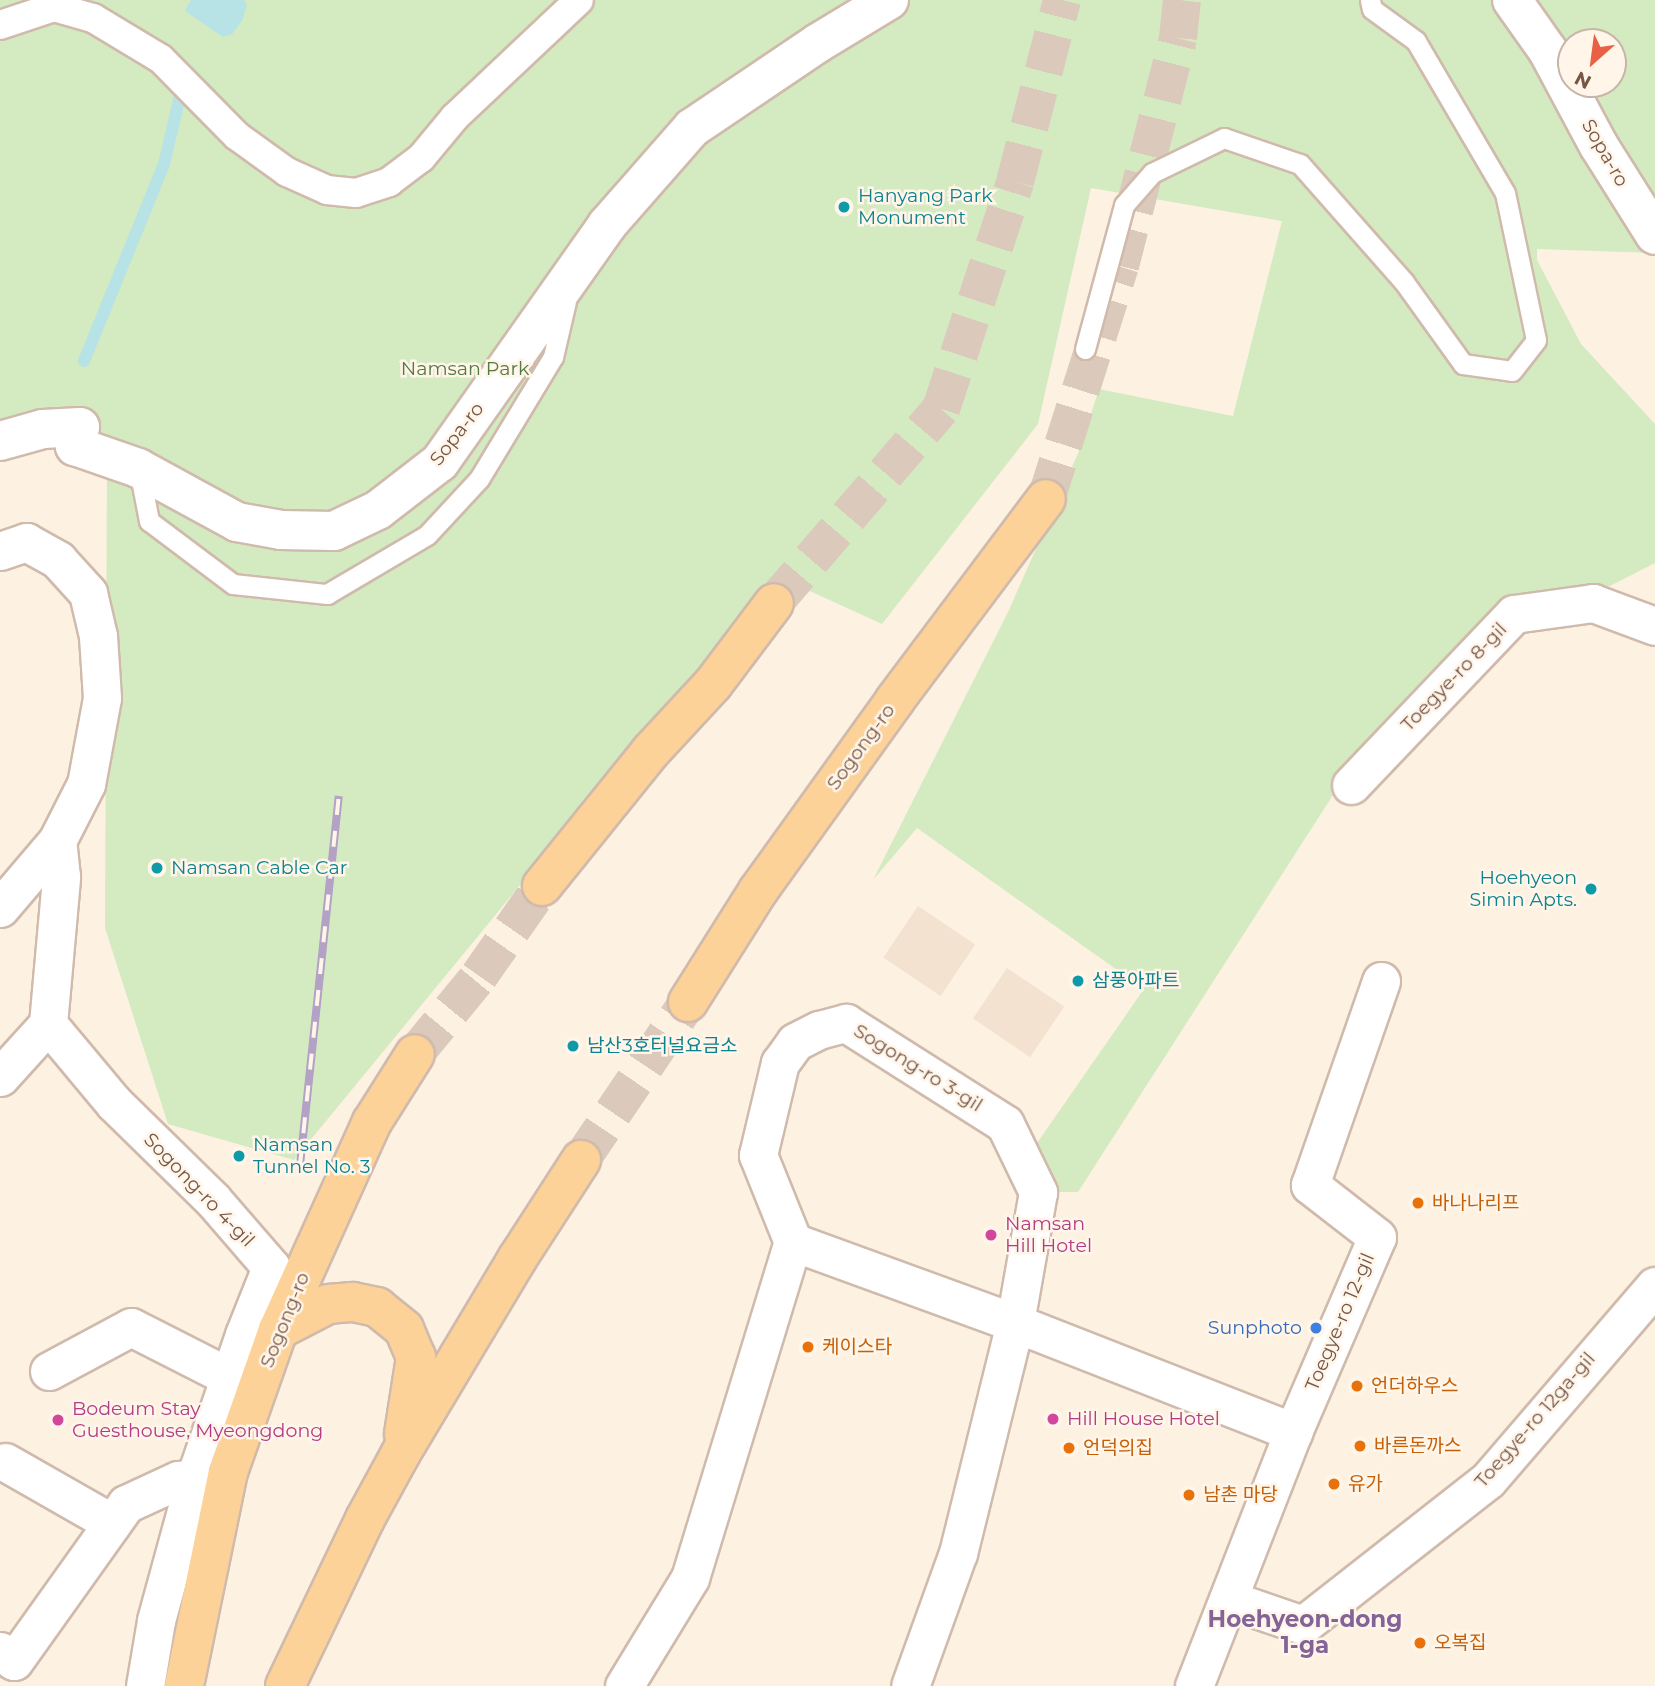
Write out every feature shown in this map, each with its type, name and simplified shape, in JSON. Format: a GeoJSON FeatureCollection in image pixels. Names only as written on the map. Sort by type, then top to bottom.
{"type":"FeatureCollection","features":[{"type":"Feature","properties":{"kind":"main road","name":"Sogong-ro"},"geometry":{"type":"LineString","coordinates":[[688,1002],[782,858],[894,700],[1045,499]]}},
{"type":"Feature","properties":{"kind":"main road"},"geometry":{"type":"LineString","coordinates":[[542,886],[650,752],[713,684],[774,603]]}},
{"type":"Feature","properties":{"kind":"main road","name":"Sogong-ro"},"geometry":{"type":"LineString","coordinates":[[184,1686],[228,1472],[278,1330],[372,1122],[415,1054]]}},
{"type":"Feature","properties":{"kind":"main road"},"geometry":{"type":"LineString","coordinates":[[285,1686],[365,1519],[401,1453],[517,1259],[581,1160]]}},
{"type":"Feature","properties":{"kind":"main road"},"geometry":{"type":"LineString","coordinates":[[278,1330],[328,1304],[353,1302],[377,1307],[404,1329],[416,1357],[401,1453]]}},
{"type":"Feature","properties":{"kind":"street"},"geometry":{"type":"LineString","coordinates":[[0,25],[54,8],[93,18],[161,59],[237,136],[287,172],[327,190],[356,193],[388,182],[421,158],[455,117],[579,0]]}},
{"type":"Feature","properties":{"kind":"street","name":"Sopa-ro"},"geometry":{"type":"LineString","coordinates":[[0,441],[43,429],[80,427],[75,446],[138,468],[237,522],[281,530],[334,531],[378,510],[440,462],[607,225],[692,128],[818,43],[889,0]]}},
{"type":"Feature","properties":{"kind":"street","name":"Sopa-ro"},"geometry":{"type":"LineString","coordinates":[[1512,0],[1548,51],[1600,146],[1655,235]]}},
{"type":"Feature","properties":{"kind":"street"},"geometry":{"type":"LineString","coordinates":[[0,551],[26,542],[58,560],[88,593],[98,636],[103,698],[86,784],[57,841],[0,908]]}},
{"type":"Feature","properties":{"kind":"street","name":"Toegye-ro 8-gil"},"geometry":{"type":"LineString","coordinates":[[1351,785],[1514,614],[1593,603],[1655,626]]}},
{"type":"Feature","properties":{"kind":"street"},"geometry":{"type":"LineString","coordinates":[[0,1077],[48,1024],[61,877],[57,841]]}},
{"type":"Feature","properties":{"kind":"street","name":"Toegye-ro 12-gil"},"geometry":{"type":"LineString","coordinates":[[1194,1686],[1230,1600],[1293,1432],[1377,1237],[1310,1185],[1381,981]]}},
{"type":"Feature","properties":{"kind":"street","name":"Sogong-ro 3-gil"},"geometry":{"type":"LineString","coordinates":[[793,1242],[758,1155],[770,1102],[780,1063],[794,1042],[819,1030],[846,1023],[1005,1124],[1038,1192],[1016,1323]]}},
{"type":"Feature","properties":{"kind":"street","name":"Sogong-ro 4-gil"},"geometry":{"type":"LineString","coordinates":[[48,1024],[114,1103],[213,1200],[271,1267],[195,1478],[156,1620],[145,1686]]}},
{"type":"Feature","properties":{"kind":"street"},"geometry":{"type":"LineString","coordinates":[[624,1686],[690,1578],[793,1242],[1016,1323],[1293,1432]]}},
{"type":"Feature","properties":{"kind":"street","name":"Toegye-ro 12ga-gil"},"geometry":{"type":"LineString","coordinates":[[1230,1600],[1303,1625],[1488,1480],[1654,1284]]}},
{"type":"Feature","properties":{"kind":"street"},"geometry":{"type":"LineString","coordinates":[[910,1686],[958,1553],[1016,1323]]}},
{"type":"Feature","properties":{"kind":"street"},"geometry":{"type":"LineString","coordinates":[[49,1371],[131,1327],[231,1378]]}},
{"type":"Feature","properties":{"kind":"street"},"geometry":{"type":"LineString","coordinates":[[5,1462],[112,1523]]}},
{"type":"Feature","properties":{"kind":"street"},"geometry":{"type":"LineString","coordinates":[[0,1651],[15,1661],[126,1504],[178,1480],[195,1478]]}},
{"type":"Feature","properties":{"kind":"lane"},"geometry":{"type":"LineString","coordinates":[[1086,349],[1124,205],[1152,173],[1224,138],[1300,164],[1405,282],[1463,363],[1512,370],[1536,340],[1505,193],[1416,41],[1372,9],[1370,0]]}},
{"type":"Feature","properties":{"kind":"lane"},"geometry":{"type":"LineString","coordinates":[[138,468],[149,522],[233,584],[327,594],[427,535],[479,479],[553,357],[572,272]]}},
{"type":"Feature","properties":{"kind":"shaded area"},"geometry":{"type":"Polygon","coordinates":[[[918,906],[975,945],[941,996],[883,957],[918,906]]]}},
{"type":"Feature","properties":{"kind":"shaded area"},"geometry":{"type":"Polygon","coordinates":[[[1007,968],[1064,1007],[1030,1057],[973,1019],[1007,968]]]}},
{"type":"Feature","properties":{"kind":"green space","name":"Namsan Park"},"geometry":{"type":"Polygon","coordinates":[[[0,0],[1655,0],[1655,253],[1537,249],[1537,260],[1581,344],[1655,424],[1655,563],[1606,588],[1515,597],[1342,781],[1078,1192],[1055,1192],[1037,1143],[1144,989],[917,828],[873,880],[1009,610],[1079,451],[1099,389],[1233,416],[1282,221],[1091,188],[1038,424],[882,624],[775,575],[294,1160],[168,1124],[105,928],[107,459],[75,446],[0,441],[0,0]]]}},
{"type":"Feature","properties":{"kind":"water"},"geometry":{"type":"Polygon","coordinates":[[[191,0],[244,0],[247,5],[242,21],[232,34],[223,37],[185,11],[191,0]]]}},
{"type":"Feature","properties":{"kind":"waterway"},"geometry":{"type":"LineString","coordinates":[[84,361],[164,164],[183,83]]}},
{"type":"Feature","properties":{"kind":"tunnel"},"geometry":{"type":"LineString","coordinates":[[774,603],[941,409],[1015,182],[1062,0]]}},
{"type":"Feature","properties":{"kind":"tunnel"},"geometry":{"type":"LineString","coordinates":[[1046,499],[1120,266],[1178,38],[1182,0]]}},
{"type":"Feature","properties":{"kind":"tunnel"},"geometry":{"type":"LineString","coordinates":[[415,1054],[479,976],[542,886]]}},
{"type":"Feature","properties":{"kind":"tunnel"},"geometry":{"type":"LineString","coordinates":[[581,1160],[688,1002]]}},
{"type":"Feature","properties":{"kind":"railway"},"geometry":{"type":"LineString","coordinates":[[300,1165],[339,796]]}},
{"type":"Feature","properties":{"kind":"place","name":"Hanyang Park Monument"},"geometry":{"type":"Point","coordinates":[844,207]}},
{"type":"Feature","properties":{"kind":"place","name":"Namsan Cable Car"},"geometry":{"type":"Point","coordinates":[157,868]}},
{"type":"Feature","properties":{"kind":"place","name":"Hoehyeon Simin Apts."},"geometry":{"type":"Point","coordinates":[1591,889]}},
{"type":"Feature","properties":{"kind":"place","name":"삼풍아파트"},"geometry":{"type":"Point","coordinates":[1078,981]}},
{"type":"Feature","properties":{"kind":"place","name":"남산3호터널요금소"},"geometry":{"type":"Point","coordinates":[573,1046]}},
{"type":"Feature","properties":{"kind":"place","name":"Namsan Tunnel No. 3"},"geometry":{"type":"Point","coordinates":[239,1156]}},
{"type":"Feature","properties":{"kind":"place","name":"바나나리프"},"geometry":{"type":"Point","coordinates":[1418,1203]}},
{"type":"Feature","properties":{"kind":"place","name":"Namsan Hill Hotel"},"geometry":{"type":"Point","coordinates":[991,1235]}},
{"type":"Feature","properties":{"kind":"place","name":"Sunphoto"},"geometry":{"type":"Point","coordinates":[1316,1328]}},
{"type":"Feature","properties":{"kind":"place","name":"케이스타"},"geometry":{"type":"Point","coordinates":[808,1347]}},
{"type":"Feature","properties":{"kind":"place","name":"언더하우스"},"geometry":{"type":"Point","coordinates":[1357,1386]}},
{"type":"Feature","properties":{"kind":"place","name":"Hill House Hotel"},"geometry":{"type":"Point","coordinates":[1053,1419]}},
{"type":"Feature","properties":{"kind":"place","name":"Bodeum Stay Guesthouse, Myeongdong"},"geometry":{"type":"Point","coordinates":[58,1420]}},
{"type":"Feature","properties":{"kind":"place","name":"바른돈까스"},"geometry":{"type":"Point","coordinates":[1360,1446]}},
{"type":"Feature","properties":{"kind":"place","name":"언덕의집"},"geometry":{"type":"Point","coordinates":[1069,1448]}},
{"type":"Feature","properties":{"kind":"place","name":"유가"},"geometry":{"type":"Point","coordinates":[1334,1484]}},
{"type":"Feature","properties":{"kind":"place","name":"남촌 마당"},"geometry":{"type":"Point","coordinates":[1189,1495]}},
{"type":"Feature","properties":{"kind":"place","name":"오복집"},"geometry":{"type":"Point","coordinates":[1420,1643]}},
{"type":"Feature","properties":{"kind":"district","name":"Hoehyeon-dong 1-ga"},"geometry":{"type":"Point","coordinates":[1305,1632]}}]}
